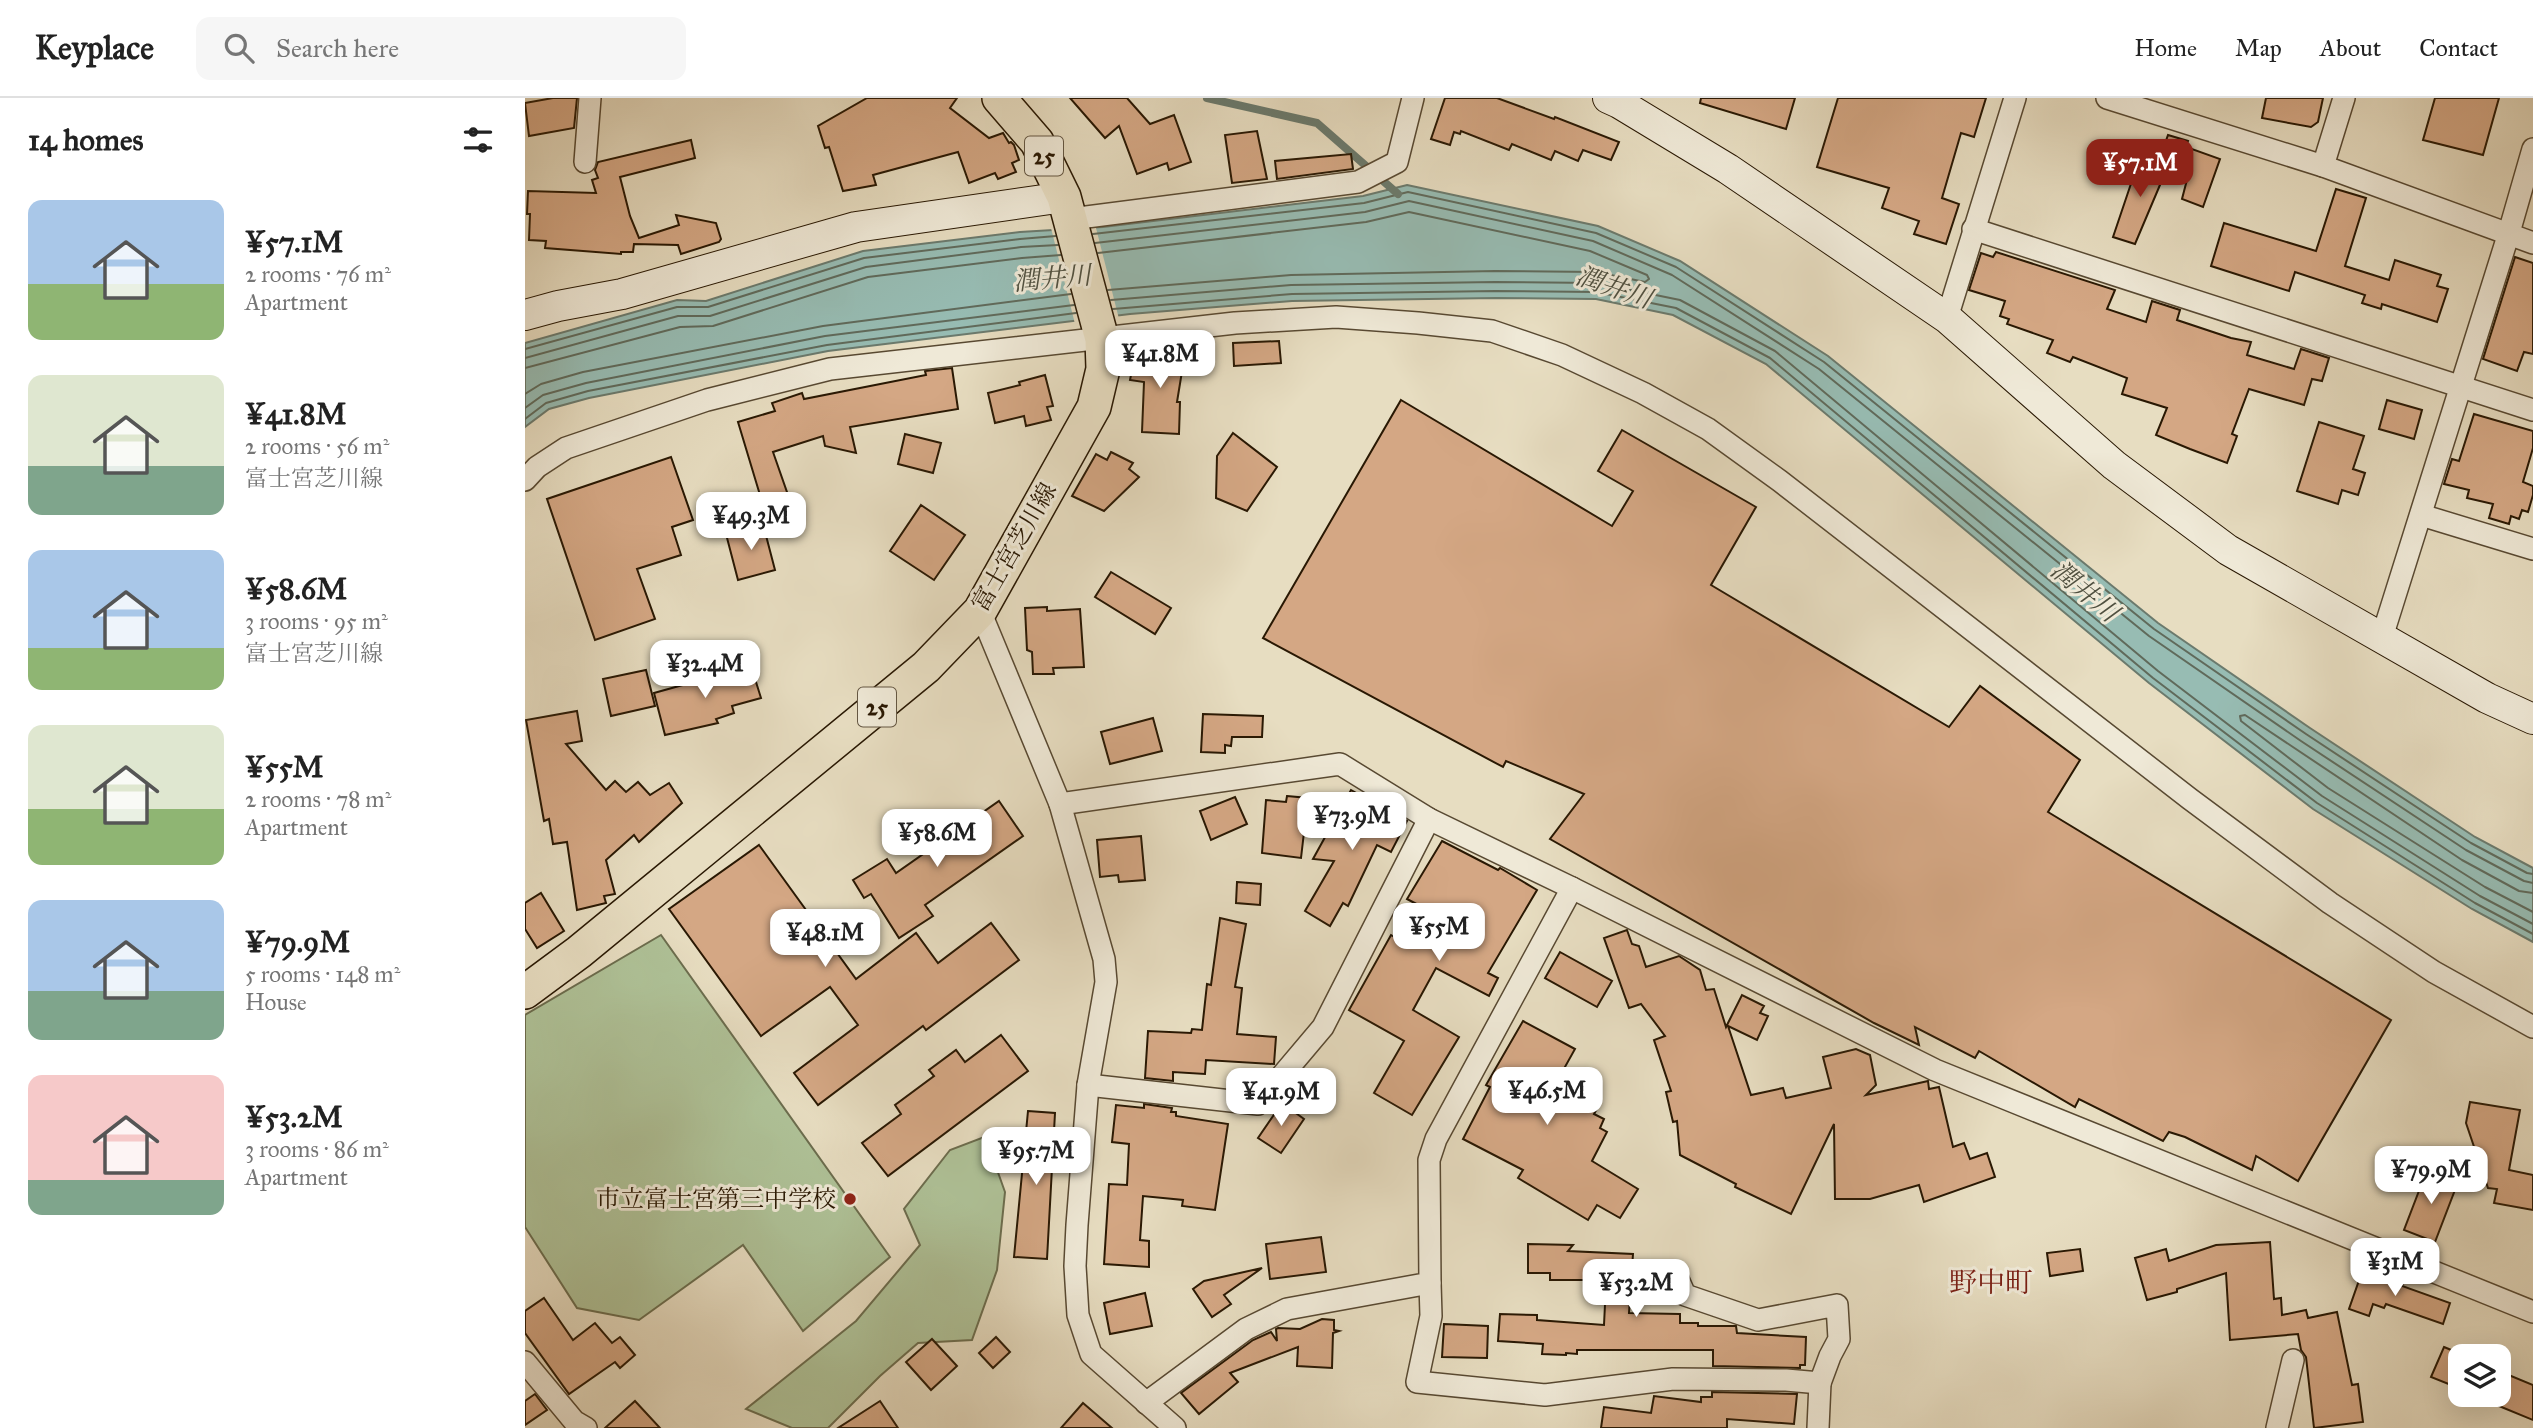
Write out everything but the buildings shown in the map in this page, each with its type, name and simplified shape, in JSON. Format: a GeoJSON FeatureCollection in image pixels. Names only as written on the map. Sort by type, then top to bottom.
{"type":"FeatureCollection","features":[{"type":"Feature","properties":{"kind":"main road","name":"富士宮芝川線"},"geometry":{"type":"LineString","coordinates":[[525,992],[579,952],[926,667],[980,611],[1094,407],[1103,369],[1101,335],[1069,214],[1037,142],[999,98]]}},
{"type":"Feature","properties":{"kind":"street"},"geometry":{"type":"LineString","coordinates":[[585,162],[590,98]]}},
{"type":"Feature","properties":{"kind":"street"},"geometry":{"type":"LineString","coordinates":[[525,315],[622,294],[856,227],[1069,214],[1358,182],[1397,162],[1413,98]]}},
{"type":"Feature","properties":{"kind":"street"},"geometry":{"type":"LineString","coordinates":[[1608,98],[1728,169],[1947,318],[2114,465],[2228,550],[2487,698],[2533,719]]}},
{"type":"Feature","properties":{"kind":"street"},"geometry":{"type":"LineString","coordinates":[[1947,318],[2015,98]]}},
{"type":"Feature","properties":{"kind":"street"},"geometry":{"type":"LineString","coordinates":[[2107,98],[2323,166],[2533,243]]}},
{"type":"Feature","properties":{"kind":"street"},"geometry":{"type":"LineString","coordinates":[[2323,166],[2344,98]]}},
{"type":"Feature","properties":{"kind":"street"},"geometry":{"type":"LineString","coordinates":[[2382,638],[2533,149]]}},
{"type":"Feature","properties":{"kind":"street"},"geometry":{"type":"LineString","coordinates":[[1973,229],[2533,410]]}},
{"type":"Feature","properties":{"kind":"street"},"geometry":{"type":"LineString","coordinates":[[525,480],[537,467],[566,448],[708,400],[830,369],[1101,335],[1336,317],[1493,331],[1562,355],[1643,393],[1708,429],[1780,481],[2190,799],[2330,903],[2434,972],[2533,1027]]}},
{"type":"Feature","properties":{"kind":"street"},"geometry":{"type":"LineString","coordinates":[[2421,514],[2533,549]]}},
{"type":"Feature","properties":{"kind":"street"},"geometry":{"type":"LineString","coordinates":[[980,611],[1060,804],[1104,959],[1106,982],[1088,1085],[1075,1266],[1078,1315],[1091,1354],[1175,1428]]}},
{"type":"Feature","properties":{"kind":"street"},"geometry":{"type":"LineString","coordinates":[[1060,804],[1340,764],[1429,819],[1935,1070],[2533,1312]]}},
{"type":"Feature","properties":{"kind":"street"},"geometry":{"type":"LineString","coordinates":[[1088,1085],[1258,1104],[1323,1027],[1429,819]]}},
{"type":"Feature","properties":{"kind":"street"},"geometry":{"type":"LineString","coordinates":[[1572,888],[1436,1139],[1429,1160],[1431,1316],[1417,1382],[1545,1395],[1673,1379],[1820,1383]]}},
{"type":"Feature","properties":{"kind":"street"},"geometry":{"type":"LineString","coordinates":[[1678,1279],[1685,1295],[1758,1320],[1837,1305],[1839,1339],[1829,1356],[1820,1383],[1818,1428]]}},
{"type":"Feature","properties":{"kind":"street"},"geometry":{"type":"LineString","coordinates":[[1146,1402],[1246,1329],[1287,1309],[1430,1283]]}},
{"type":"Feature","properties":{"kind":"street"},"geometry":{"type":"LineString","coordinates":[[2277,1428],[2293,1360]]}},
{"type":"Feature","properties":{"kind":"street"},"geometry":{"type":"LineString","coordinates":[[525,1362],[574,1421],[586,1428]]}},
{"type":"Feature","properties":{"kind":"green space"},"geometry":{"type":"Polygon","coordinates":[[[661,935],[890,1257],[803,1331],[743,1245],[639,1320],[577,1308],[525,1227],[525,1015],[661,935]]]}},
{"type":"Feature","properties":{"kind":"green space"},"geometry":{"type":"Polygon","coordinates":[[[1000,1131],[995,1164],[1005,1192],[997,1270],[972,1340],[918,1343],[880,1376],[828,1428],[792,1428],[746,1409],[856,1321],[920,1245],[904,1209],[950,1150],[1000,1131]]]}},
{"type":"Feature","properties":{"kind":"water","name":"潤井川"},"geometry":{"type":"Polygon","coordinates":[[[1407,185],[1598,226],[1680,261],[1828,356],[2158,623],[2475,837],[2533,868],[2533,942],[2472,909],[2313,809],[2149,683],[1766,364],[1673,315],[1596,299],[1496,298],[1292,301],[1130,314],[828,351],[589,398],[549,409],[525,427],[525,343],[677,300],[706,301],[863,251],[1020,232],[1103,227],[1363,196],[1407,185]]]}},
{"type":"Feature","properties":{"kind":"pier"},"geometry":{"type":"Polygon","coordinates":[[[1095,224],[1119,319],[1075,324],[1051,228],[1095,224]]]}},
{"type":"Feature","properties":{"kind":"waterway"},"geometry":{"type":"LineString","coordinates":[[1207,98],[1317,123],[1398,194]]}},
{"type":"Feature","properties":{"kind":"place","name":"市立富士宮第三中学校"},"geometry":{"type":"Point","coordinates":[850,1199]}},
{"type":"Feature","properties":{"kind":"district","name":"野中町"},"geometry":{"type":"Point","coordinates":[1991,1282]}}]}
